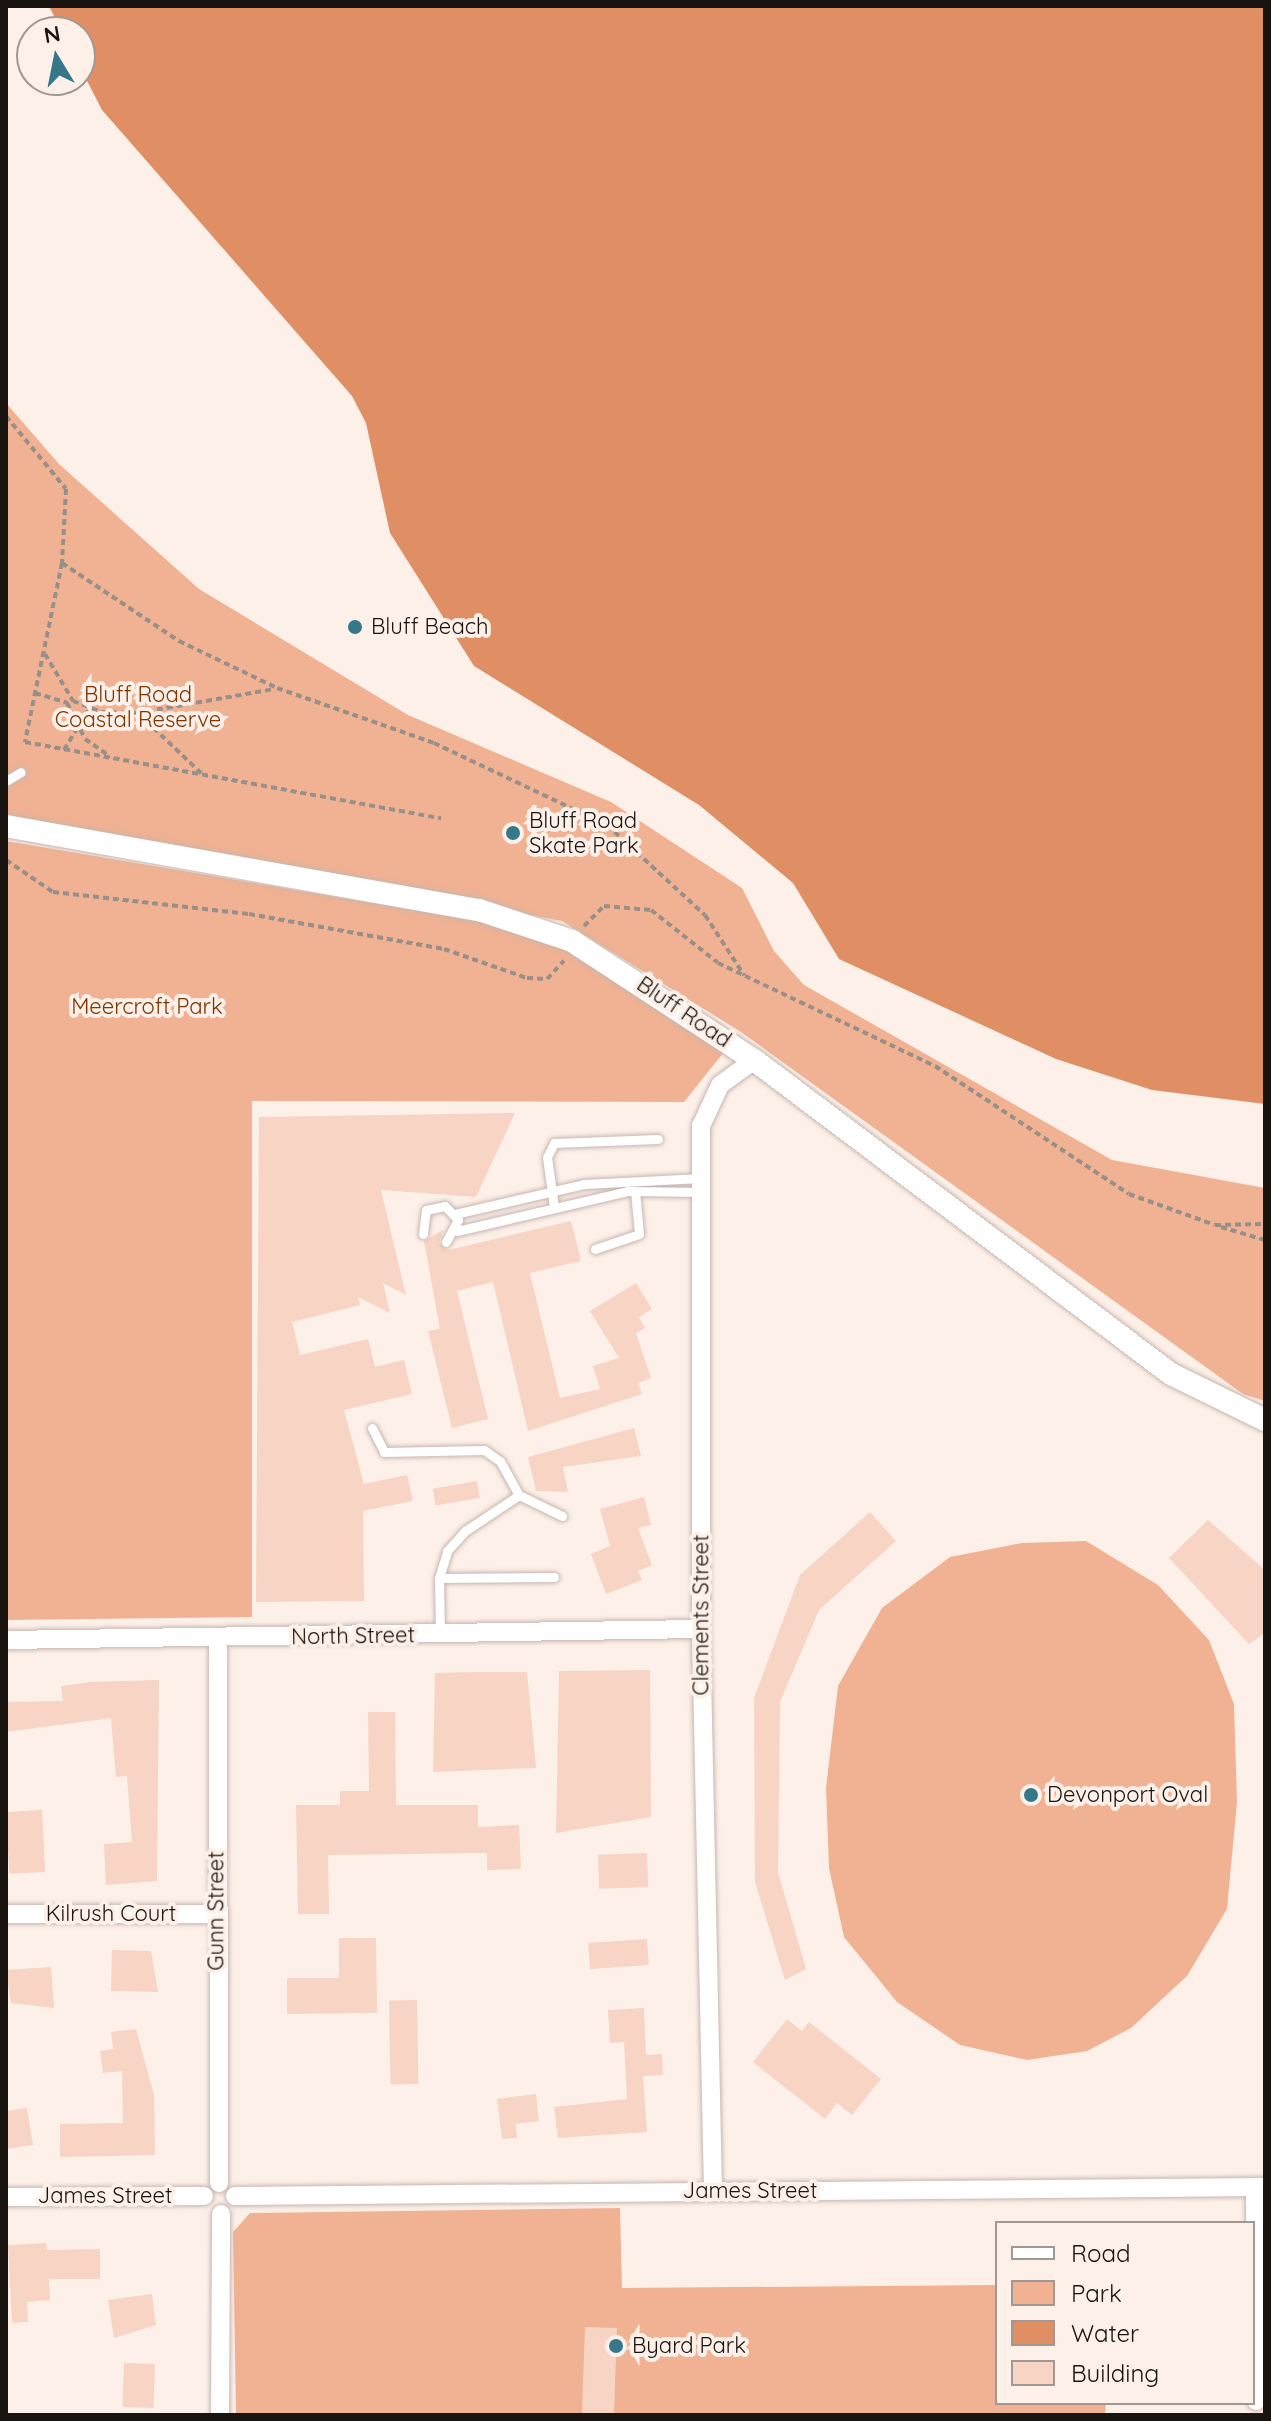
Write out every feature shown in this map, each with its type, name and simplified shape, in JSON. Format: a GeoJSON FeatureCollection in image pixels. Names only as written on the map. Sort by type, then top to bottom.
{"type":"FeatureCollection","features":[{"type":"Feature","properties":{"kind":"street","name":"Bluff Road"},"geometry":{"type":"LineString","coordinates":[[6,826],[479,910],[572,941],[754,1060],[1171,1374],[1265,1420]]}},
{"type":"Feature","properties":{"kind":"street","name":"Clements Street"},"geometry":{"type":"LineString","coordinates":[[713,2191],[701,1629],[701,1126],[720,1085],[754,1060]]}},
{"type":"Feature","properties":{"kind":"street","name":"North Street"},"geometry":{"type":"LineString","coordinates":[[6,1640],[701,1629]]}},
{"type":"Feature","properties":{"kind":"street","name":"Gunn Street"},"geometry":{"type":"LineString","coordinates":[[218,1639],[215,1914],[219,2183]]}},
{"type":"Feature","properties":{"kind":"street","name":"Kilrush Court"},"geometry":{"type":"LineString","coordinates":[[6,1914],[215,1914]]}},
{"type":"Feature","properties":{"kind":"street"},"geometry":{"type":"LineString","coordinates":[[220,2415],[221,2214],[235,2196],[219,2183],[204,2196],[207,2207],[221,2214]]}},
{"type":"Feature","properties":{"kind":"street","name":"James Street"},"geometry":{"type":"LineString","coordinates":[[235,2196],[1260,2188]]}},
{"type":"Feature","properties":{"kind":"street"},"geometry":{"type":"LineString","coordinates":[[1256,2401],[1260,2188]]}},
{"type":"Feature","properties":{"kind":"street","name":"James Street"},"geometry":{"type":"LineString","coordinates":[[6,2197],[204,2196]]}},
{"type":"Feature","properties":{"kind":"lane"},"geometry":{"type":"LineString","coordinates":[[6,781],[21,772]]}},
{"type":"Feature","properties":{"kind":"lane"},"geometry":{"type":"LineString","coordinates":[[554,1207],[547,1157],[554,1143],[658,1139]]}},
{"type":"Feature","properties":{"kind":"lane"},"geometry":{"type":"LineString","coordinates":[[455,1214],[630,1177],[701,1185]]}},
{"type":"Feature","properties":{"kind":"lane"},"geometry":{"type":"LineString","coordinates":[[446,1242],[457,1231],[554,1207],[635,1191],[701,1185]]}},
{"type":"Feature","properties":{"kind":"lane"},"geometry":{"type":"LineString","coordinates":[[595,1249],[639,1234],[635,1191]]}},
{"type":"Feature","properties":{"kind":"lane"},"geometry":{"type":"LineString","coordinates":[[423,1234],[426,1210],[445,1206],[455,1214],[457,1231]]}},
{"type":"Feature","properties":{"kind":"lane"},"geometry":{"type":"LineString","coordinates":[[372,1428],[384,1452],[484,1450],[500,1461],[519,1495],[562,1516]]}},
{"type":"Feature","properties":{"kind":"lane"},"geometry":{"type":"LineString","coordinates":[[440,1634],[439,1578],[447,1551],[465,1531],[519,1495]]}},
{"type":"Feature","properties":{"kind":"lane"},"geometry":{"type":"LineString","coordinates":[[439,1578],[554,1577]]}},
{"type":"Feature","properties":{"kind":"path"},"geometry":{"type":"LineString","coordinates":[[6,416],[66,489],[62,563],[25,742],[441,818]]}},
{"type":"Feature","properties":{"kind":"path"},"geometry":{"type":"LineString","coordinates":[[62,563],[179,641],[277,688],[434,743],[607,825],[705,915],[746,978]]}},
{"type":"Feature","properties":{"kind":"path"},"geometry":{"type":"LineString","coordinates":[[44,652],[73,701],[90,707],[137,713],[277,688]]}},
{"type":"Feature","properties":{"kind":"path"},"geometry":{"type":"LineString","coordinates":[[35,693],[67,703],[85,739],[112,758]]}},
{"type":"Feature","properties":{"kind":"path"},"geometry":{"type":"LineString","coordinates":[[64,750],[90,707]]}},
{"type":"Feature","properties":{"kind":"path"},"geometry":{"type":"LineString","coordinates":[[137,713],[202,775]]}},
{"type":"Feature","properties":{"kind":"path"},"geometry":{"type":"LineString","coordinates":[[6,860],[53,892],[249,914],[399,941],[527,978],[547,979],[562,967],[572,941],[604,906],[636,905],[746,978],[935,1066],[1129,1194],[1265,1240]]}},
{"type":"Feature","properties":{"kind":"path"},"geometry":{"type":"LineString","coordinates":[[1215,1225],[1265,1224]]}},
{"type":"Feature","properties":{"kind":"green space","name":"Bluff Road Coastal Reserve"},"geometry":{"type":"Polygon","coordinates":[[[6,403],[59,464],[199,589],[408,715],[611,802],[742,888],[774,951],[804,985],[1112,1160],[1265,1188],[1265,1401],[1243,1394],[741,1032],[562,921],[6,815],[6,403]]]}},
{"type":"Feature","properties":{"kind":"green space","name":"Meercroft Park"},"geometry":{"type":"Polygon","coordinates":[[[6,841],[543,932],[724,1052],[684,1102],[252,1101],[252,1617],[6,1620],[6,841]]]}},
{"type":"Feature","properties":{"kind":"green space","name":"Devonport Oval"},"geometry":{"type":"Polygon","coordinates":[[[1086,1541],[1158,1585],[1209,1640],[1234,1704],[1237,1802],[1227,1909],[1187,1976],[1131,2028],[1087,2051],[1027,2060],[960,2045],[897,2002],[844,1937],[829,1868],[826,1788],[838,1686],[882,1608],[950,1557],[1022,1543],[1086,1541]]]}},
{"type":"Feature","properties":{"kind":"green space","name":"Byard Park"},"geometry":{"type":"Polygon","coordinates":[[[620,2208],[622,2288],[995,2285],[995,2405],[1106,2405],[1105,2415],[236,2415],[233,2232],[250,2213],[620,2208]]]}},
{"type":"Feature","properties":{"kind":"water"},"geometry":{"type":"Polygon","coordinates":[[[49,6],[1265,6],[1265,1104],[1152,1090],[1056,1059],[839,959],[793,883],[699,805],[474,666],[390,533],[366,423],[352,396],[102,110],[95,96],[96,16],[54,16],[49,6]]]}},
{"type":"Feature","properties":{"kind":"building"},"geometry":{"type":"Polygon","coordinates":[[[515,1113],[476,1197],[381,1190],[406,1295],[383,1283],[390,1313],[358,1297],[360,1305],[292,1322],[300,1355],[368,1339],[375,1367],[404,1360],[412,1394],[344,1410],[364,1484],[407,1475],[413,1501],[363,1511],[364,1601],[256,1602],[259,1117],[515,1113]]]}},
{"type":"Feature","properties":{"kind":"building"},"geometry":{"type":"Polygon","coordinates":[[[571,1221],[581,1261],[530,1273],[560,1398],[600,1389],[593,1366],[619,1358],[590,1311],[636,1283],[652,1309],[639,1317],[645,1328],[636,1333],[651,1378],[638,1383],[642,1394],[528,1431],[493,1282],[457,1291],[488,1419],[452,1428],[428,1331],[440,1329],[424,1241],[443,1230],[439,1243],[448,1250],[571,1221]]]}},
{"type":"Feature","properties":{"kind":"building"},"geometry":{"type":"Polygon","coordinates":[[[634,1428],[641,1456],[563,1467],[568,1492],[536,1491],[528,1457],[634,1428]]]}},
{"type":"Feature","properties":{"kind":"building"},"geometry":{"type":"Polygon","coordinates":[[[477,1481],[480,1498],[436,1506],[433,1489],[477,1481]]]}},
{"type":"Feature","properties":{"kind":"building"},"geometry":{"type":"Polygon","coordinates":[[[644,1497],[651,1525],[638,1528],[652,1565],[638,1571],[642,1580],[606,1594],[591,1554],[610,1546],[600,1509],[644,1497]]]}},
{"type":"Feature","properties":{"kind":"building"},"geometry":{"type":"Polygon","coordinates":[[[870,1512],[896,1541],[819,1610],[780,1702],[778,1872],[806,1969],[785,1980],[755,1882],[754,1698],[800,1575],[870,1512]]]}},
{"type":"Feature","properties":{"kind":"building"},"geometry":{"type":"Polygon","coordinates":[[[1208,1520],[1265,1570],[1265,1633],[1249,1644],[1169,1558],[1208,1520]]]}},
{"type":"Feature","properties":{"kind":"building"},"geometry":{"type":"Polygon","coordinates":[[[650,1670],[651,1817],[556,1833],[559,1671],[650,1670]]]}},
{"type":"Feature","properties":{"kind":"building"},"geometry":{"type":"Polygon","coordinates":[[[527,1672],[536,1768],[433,1772],[435,1673],[527,1672]]]}},
{"type":"Feature","properties":{"kind":"building"},"geometry":{"type":"Polygon","coordinates":[[[159,1680],[157,1881],[106,1885],[104,1844],[132,1842],[127,1776],[116,1777],[111,1718],[6,1732],[6,1702],[63,1701],[61,1686],[159,1680]]]}},
{"type":"Feature","properties":{"kind":"building"},"geometry":{"type":"Polygon","coordinates":[[[368,1712],[395,1712],[396,1805],[478,1805],[478,1827],[519,1825],[521,1869],[487,1870],[487,1853],[328,1855],[329,1914],[298,1914],[296,1805],[340,1805],[340,1791],[369,1791],[368,1712]]]}},
{"type":"Feature","properties":{"kind":"building"},"geometry":{"type":"Polygon","coordinates":[[[42,1810],[45,1872],[9,1874],[6,1812],[42,1810]]]}},
{"type":"Feature","properties":{"kind":"building"},"geometry":{"type":"Polygon","coordinates":[[[647,1853],[648,1887],[599,1889],[598,1855],[647,1853]]]}},
{"type":"Feature","properties":{"kind":"building"},"geometry":{"type":"Polygon","coordinates":[[[339,1938],[376,1938],[377,2013],[287,2014],[287,1978],[339,1978],[339,1938]]]}},
{"type":"Feature","properties":{"kind":"building"},"geometry":{"type":"Polygon","coordinates":[[[647,1939],[649,1965],[590,1969],[588,1943],[647,1939]]]}},
{"type":"Feature","properties":{"kind":"building"},"geometry":{"type":"Polygon","coordinates":[[[112,1950],[151,1951],[158,1992],[111,1991],[112,1950]]]}},
{"type":"Feature","properties":{"kind":"building"},"geometry":{"type":"Polygon","coordinates":[[[51,1967],[54,2008],[11,2003],[6,1970],[51,1967]]]}},
{"type":"Feature","properties":{"kind":"building"},"geometry":{"type":"Polygon","coordinates":[[[389,2000],[417,2000],[418,2084],[390,2084],[389,2000]]]}},
{"type":"Feature","properties":{"kind":"building"},"geometry":{"type":"Polygon","coordinates":[[[644,2008],[646,2055],[662,2054],[663,2075],[643,2076],[647,2132],[558,2138],[554,2107],[627,2099],[624,2042],[610,2043],[608,2010],[644,2008]]]}},
{"type":"Feature","properties":{"kind":"building"},"geometry":{"type":"Polygon","coordinates":[[[787,2019],[802,2031],[809,2022],[881,2079],[852,2115],[837,2103],[825,2119],[753,2062],[787,2019]]]}},
{"type":"Feature","properties":{"kind":"building"},"geometry":{"type":"Polygon","coordinates":[[[136,2029],[154,2095],[155,2155],[60,2157],[60,2124],[123,2123],[122,2071],[103,2073],[100,2051],[113,2049],[111,2032],[136,2029]]]}},
{"type":"Feature","properties":{"kind":"building"},"geometry":{"type":"Polygon","coordinates":[[[536,2094],[539,2121],[516,2124],[517,2138],[502,2139],[497,2099],[536,2094]]]}},
{"type":"Feature","properties":{"kind":"building"},"geometry":{"type":"Polygon","coordinates":[[[27,2108],[33,2145],[6,2149],[6,2111],[27,2108]]]}},
{"type":"Feature","properties":{"kind":"building"},"geometry":{"type":"Polygon","coordinates":[[[46,2243],[47,2250],[100,2249],[100,2279],[49,2279],[50,2300],[27,2302],[28,2322],[12,2323],[8,2245],[46,2243]]]}},
{"type":"Feature","properties":{"kind":"building"},"geometry":{"type":"Polygon","coordinates":[[[152,2294],[156,2325],[114,2338],[108,2300],[152,2294]]]}},
{"type":"Feature","properties":{"kind":"building"},"geometry":{"type":"Polygon","coordinates":[[[585,2327],[617,2328],[614,2415],[582,2415],[585,2327]]]}},
{"type":"Feature","properties":{"kind":"building"},"geometry":{"type":"Polygon","coordinates":[[[124,2363],[155,2364],[153,2408],[122,2407],[124,2363]]]}},
{"type":"Feature","properties":{"kind":"place","name":"Bluff Beach"},"geometry":{"type":"Point","coordinates":[355,627]}},
{"type":"Feature","properties":{"kind":"place","name":"Bluff Road Skate Park"},"geometry":{"type":"Point","coordinates":[513,833]}},
{"type":"Feature","properties":{"kind":"place","name":"Devonport Oval"},"geometry":{"type":"Point","coordinates":[1031,1795]}},
{"type":"Feature","properties":{"kind":"place","name":"Byard Park"},"geometry":{"type":"Point","coordinates":[616,2346]}}]}
